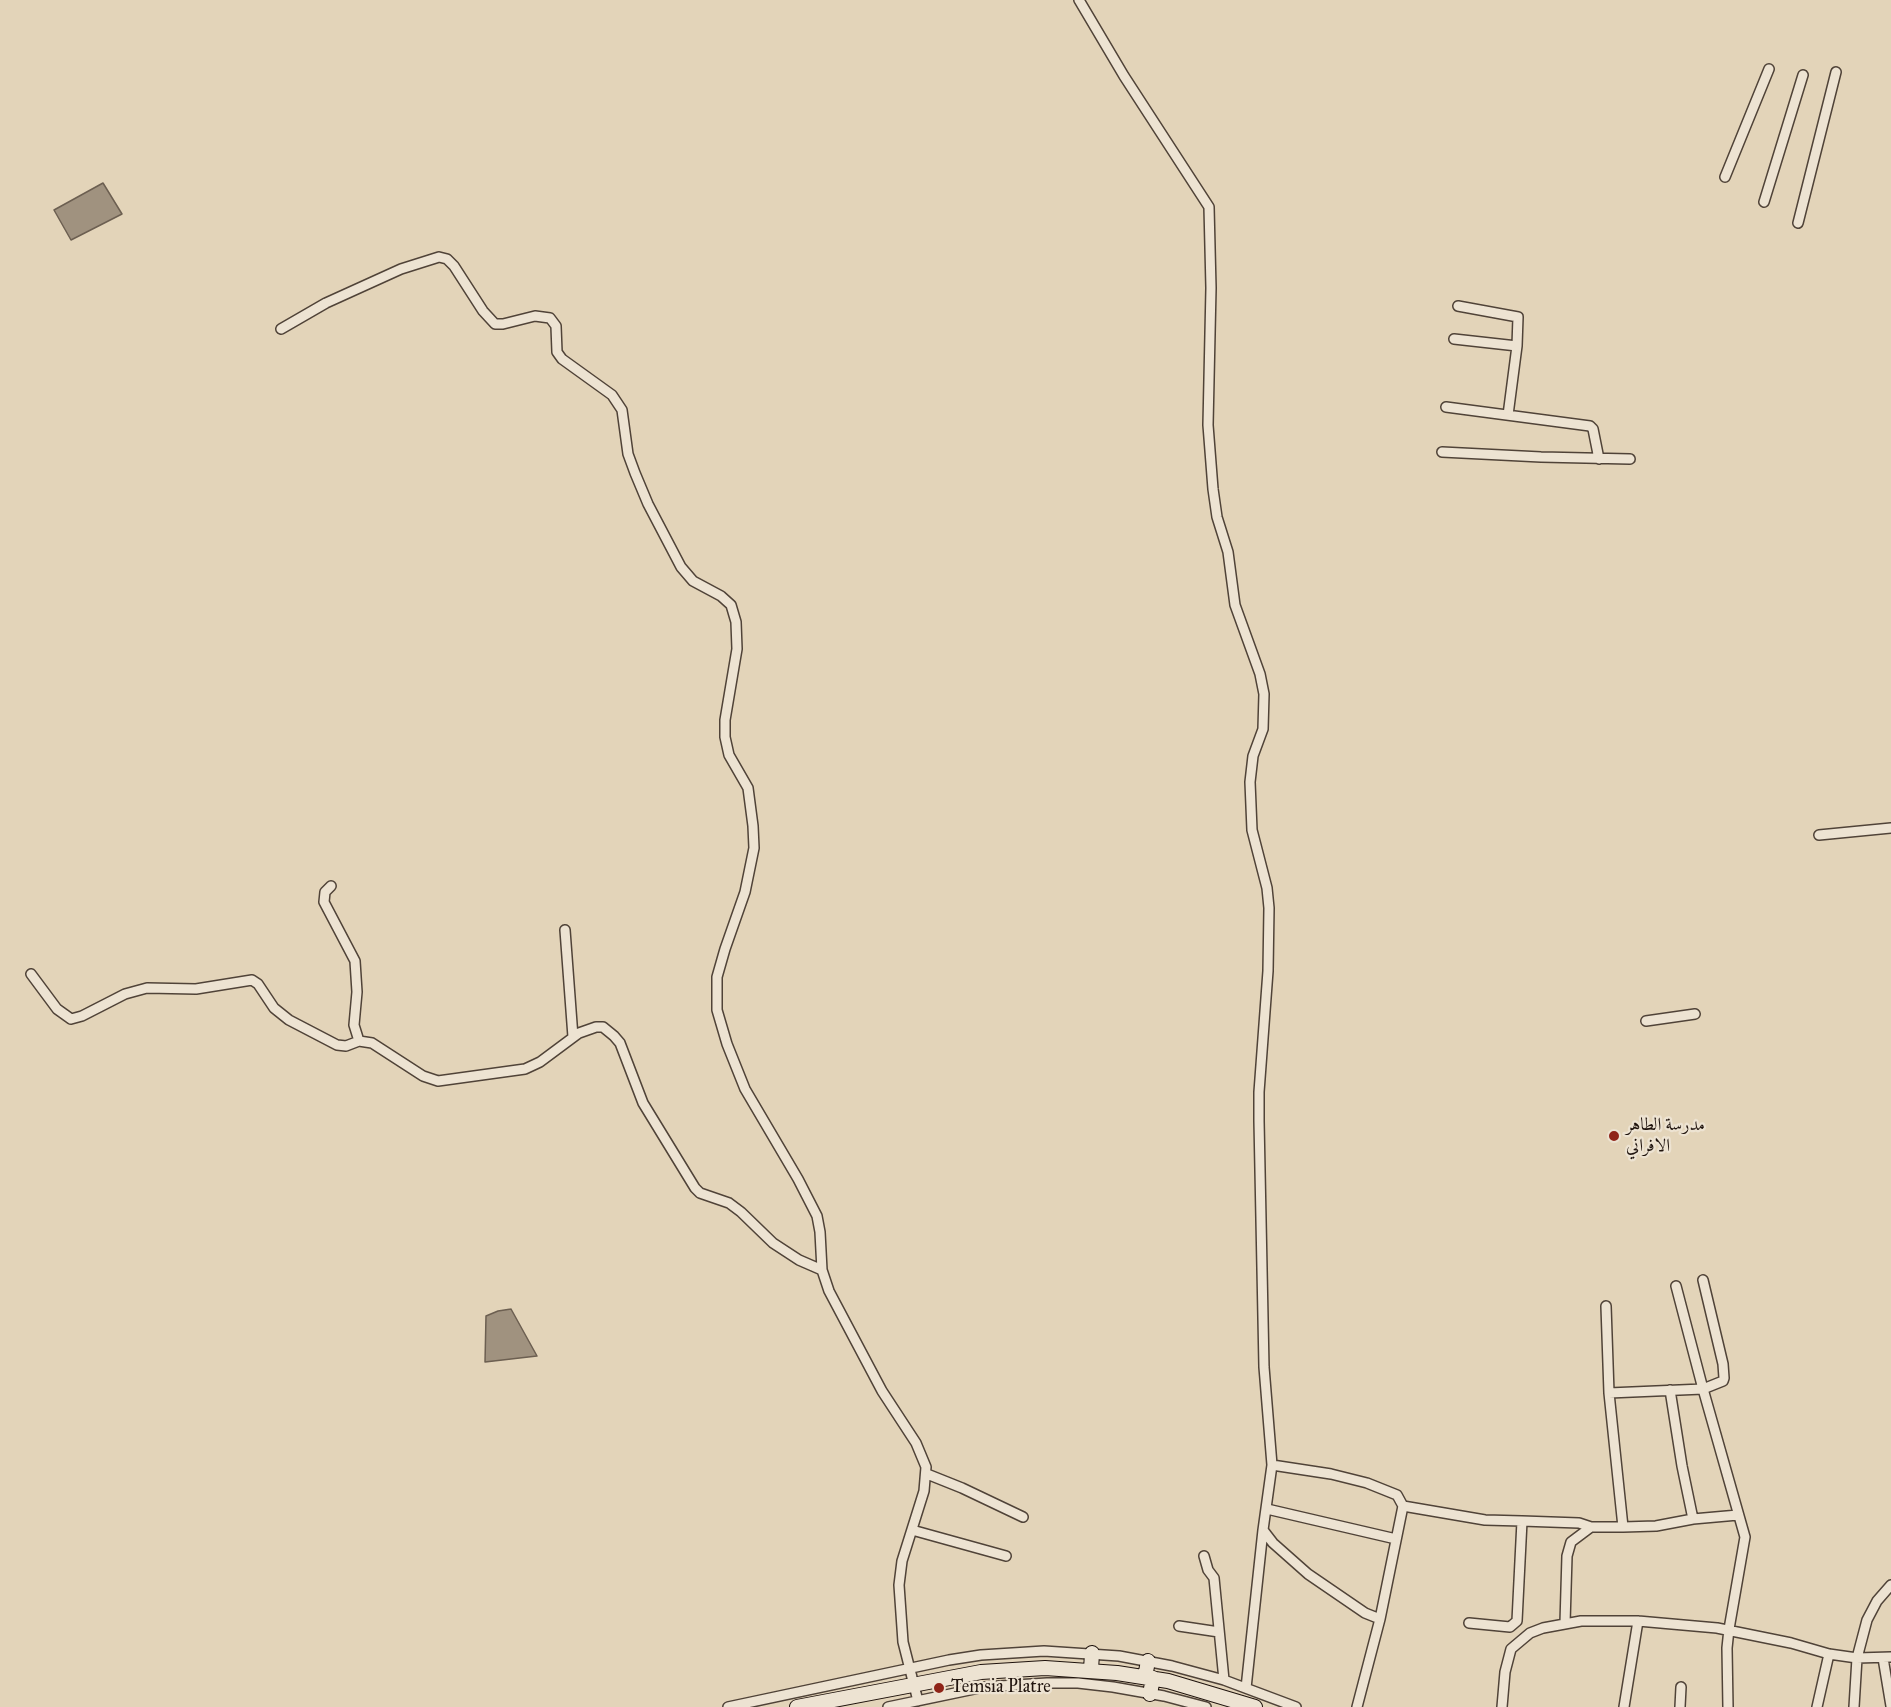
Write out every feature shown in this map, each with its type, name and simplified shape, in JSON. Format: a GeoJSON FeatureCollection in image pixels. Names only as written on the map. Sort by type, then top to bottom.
{"type":"FeatureCollection","features":[{"type":"Feature","properties":{"kind":"main road"},"geometry":{"type":"LineString","coordinates":[[1091,1670],[1092,1653]]}},
{"type":"Feature","properties":{"kind":"main road"},"geometry":{"type":"LineString","coordinates":[[1148,1661],[1149,1677],[1157,1695]]}},
{"type":"Feature","properties":{"kind":"main road"},"geometry":{"type":"LineString","coordinates":[[797,1707],[981,1672],[1045,1668],[1091,1670],[1149,1677],[1190,1686],[1255,1707]]}},
{"type":"Feature","properties":{"kind":"street"},"geometry":{"type":"LineString","coordinates":[[1079,0],[1124,76],[1209,207],[1211,288],[1208,425],[1213,489],[1217,517],[1228,552],[1235,605],[1260,674],[1264,694],[1263,729],[1253,756],[1250,782],[1252,830],[1268,897],[1268,971],[1259,1121],[1264,1367],[1272,1465],[1246,1688]]}},
{"type":"Feature","properties":{"kind":"street"},"geometry":{"type":"LineString","coordinates":[[1725,177],[1769,69]]}},
{"type":"Feature","properties":{"kind":"street"},"geometry":{"type":"LineString","coordinates":[[1798,223],[1836,72]]}},
{"type":"Feature","properties":{"kind":"street"},"geometry":{"type":"LineString","coordinates":[[1764,202],[1803,75]]}},
{"type":"Feature","properties":{"kind":"street"},"geometry":{"type":"LineString","coordinates":[[281,329],[326,303],[401,269],[428,260],[444,258],[454,266],[483,311],[495,324],[546,316],[556,326],[556,352],[612,396],[622,410],[628,454],[635,473],[648,504],[681,567],[693,581],[728,602],[735,615],[736,656],[725,720],[725,737],[729,755],[748,788],[754,848],[746,892],[717,977],[717,1010],[727,1044],[746,1089],[817,1216],[822,1270],[834,1301],[882,1391],[923,1458],[927,1474],[924,1491],[902,1561],[899,1585],[900,1624],[918,1701]]}},
{"type":"Feature","properties":{"kind":"street"},"geometry":{"type":"LineString","coordinates":[[1458,306],[1518,316],[1517,346],[1508,415]]}},
{"type":"Feature","properties":{"kind":"street"},"geometry":{"type":"LineString","coordinates":[[1454,339],[1517,346]]}},
{"type":"Feature","properties":{"kind":"street"},"geometry":{"type":"LineString","coordinates":[[1446,407],[1590,426],[1593,429],[1599,459]]}},
{"type":"Feature","properties":{"kind":"street"},"geometry":{"type":"LineString","coordinates":[[1442,452],[1630,459]]}},
{"type":"Feature","properties":{"kind":"street"},"geometry":{"type":"LineString","coordinates":[[1819,835],[1891,828]]}},
{"type":"Feature","properties":{"kind":"street"},"geometry":{"type":"LineString","coordinates":[[331,886],[325,892],[324,902],[352,952],[356,967],[357,992],[354,1021],[359,1041]]}},
{"type":"Feature","properties":{"kind":"street"},"geometry":{"type":"LineString","coordinates":[[565,930],[573,1036]]}},
{"type":"Feature","properties":{"kind":"street"},"geometry":{"type":"LineString","coordinates":[[31,974],[57,1009],[70,1019],[78,1018],[125,994],[147,988],[196,989],[252,980],[258,984],[270,1004],[283,1017],[337,1045],[346,1046],[359,1041],[372,1043],[423,1076],[438,1081],[510,1072],[533,1066],[573,1036],[596,1027],[603,1028],[614,1035],[620,1043],[643,1103],[694,1188],[729,1203],[773,1243],[799,1260],[822,1270]]}},
{"type":"Feature","properties":{"kind":"street"},"geometry":{"type":"LineString","coordinates":[[1646,1021],[1695,1014]]}},
{"type":"Feature","properties":{"kind":"street"},"geometry":{"type":"LineString","coordinates":[[1609,1394],[1703,1389],[1723,1381],[1723,1364],[1703,1280]]}},
{"type":"Feature","properties":{"kind":"street"},"geometry":{"type":"LineString","coordinates":[[1677,1286],[1703,1389],[1745,1537],[1727,1648],[1728,1707]]}},
{"type":"Feature","properties":{"kind":"street"},"geometry":{"type":"LineString","coordinates":[[1606,1306],[1609,1394],[1623,1527]]}},
{"type":"Feature","properties":{"kind":"street"},"geometry":{"type":"LineString","coordinates":[[1670,1390],[1693,1519]]}},
{"type":"Feature","properties":{"kind":"street"},"geometry":{"type":"LineString","coordinates":[[1272,1465],[1331,1474],[1367,1483],[1397,1496],[1403,1506],[1380,1619],[1357,1707]]}},
{"type":"Feature","properties":{"kind":"street"},"geometry":{"type":"LineString","coordinates":[[927,1474],[1023,1517]]}},
{"type":"Feature","properties":{"kind":"street"},"geometry":{"type":"LineString","coordinates":[[1403,1506],[1485,1520],[1579,1523],[1591,1527],[1656,1526],[1693,1519],[1738,1515]]}},
{"type":"Feature","properties":{"kind":"street"},"geometry":{"type":"LineString","coordinates":[[1267,1509],[1396,1539]]}},
{"type":"Feature","properties":{"kind":"street"},"geometry":{"type":"LineString","coordinates":[[1469,1623],[1510,1627],[1516,1621],[1522,1521]]}},
{"type":"Feature","properties":{"kind":"street"},"geometry":{"type":"LineString","coordinates":[[1565,1623],[1568,1547],[1575,1538],[1591,1527]]}},
{"type":"Feature","properties":{"kind":"street"},"geometry":{"type":"LineString","coordinates":[[912,1530],[1006,1556]]}},
{"type":"Feature","properties":{"kind":"street"},"geometry":{"type":"LineString","coordinates":[[1263,1530],[1273,1543],[1308,1574],[1365,1613],[1380,1619]]}},
{"type":"Feature","properties":{"kind":"street"},"geometry":{"type":"LineString","coordinates":[[1204,1556],[1208,1570],[1214,1578],[1224,1680]]}},
{"type":"Feature","properties":{"kind":"street"},"geometry":{"type":"LineString","coordinates":[[1854,1707],[1857,1658],[1868,1620],[1873,1608],[1891,1585]]}},
{"type":"Feature","properties":{"kind":"street"},"geometry":{"type":"LineString","coordinates":[[1502,1707],[1505,1672],[1511,1649],[1530,1633],[1565,1623],[1591,1620],[1638,1621],[1729,1629],[1829,1654],[1857,1658],[1887,1658],[1891,1706]]}},
{"type":"Feature","properties":{"kind":"street"},"geometry":{"type":"LineString","coordinates":[[1624,1707],[1638,1621]]}},
{"type":"Feature","properties":{"kind":"street"},"geometry":{"type":"LineString","coordinates":[[1179,1626],[1219,1632]]}},
{"type":"Feature","properties":{"kind":"street"},"geometry":{"type":"LineString","coordinates":[[728,1707],[909,1667],[981,1655],[1044,1651],[1092,1653],[1148,1661],[1224,1680],[1296,1707]]}},
{"type":"Feature","properties":{"kind":"street"},"geometry":{"type":"LineString","coordinates":[[1817,1707],[1829,1654]]}},
{"type":"Feature","properties":{"kind":"street"},"geometry":{"type":"LineString","coordinates":[[888,1707],[984,1688],[1037,1683],[1078,1683],[1157,1695],[1206,1707]]}},
{"type":"Feature","properties":{"kind":"street"},"geometry":{"type":"LineString","coordinates":[[1680,1707],[1681,1687]]}},
{"type":"Feature","properties":{"kind":"street"},"geometry":{"type":"LineString","coordinates":[[1157,1695],[1161,1707]]}},
{"type":"Feature","properties":{"kind":"shaded area"},"geometry":{"type":"Polygon","coordinates":[[[103,183],[122,214],[71,240],[54,210],[103,183]]]}},
{"type":"Feature","properties":{"kind":"shaded area"},"geometry":{"type":"Polygon","coordinates":[[[511,1309],[537,1356],[485,1362],[486,1316],[511,1309]]]}},
{"type":"Feature","properties":{"kind":"place","name":"مدرسة الطاهر الافراني"},"geometry":{"type":"Point","coordinates":[1614,1136]}},
{"type":"Feature","properties":{"kind":"place","name":"Temsia Platre"},"geometry":{"type":"Point","coordinates":[939,1688]}}]}
